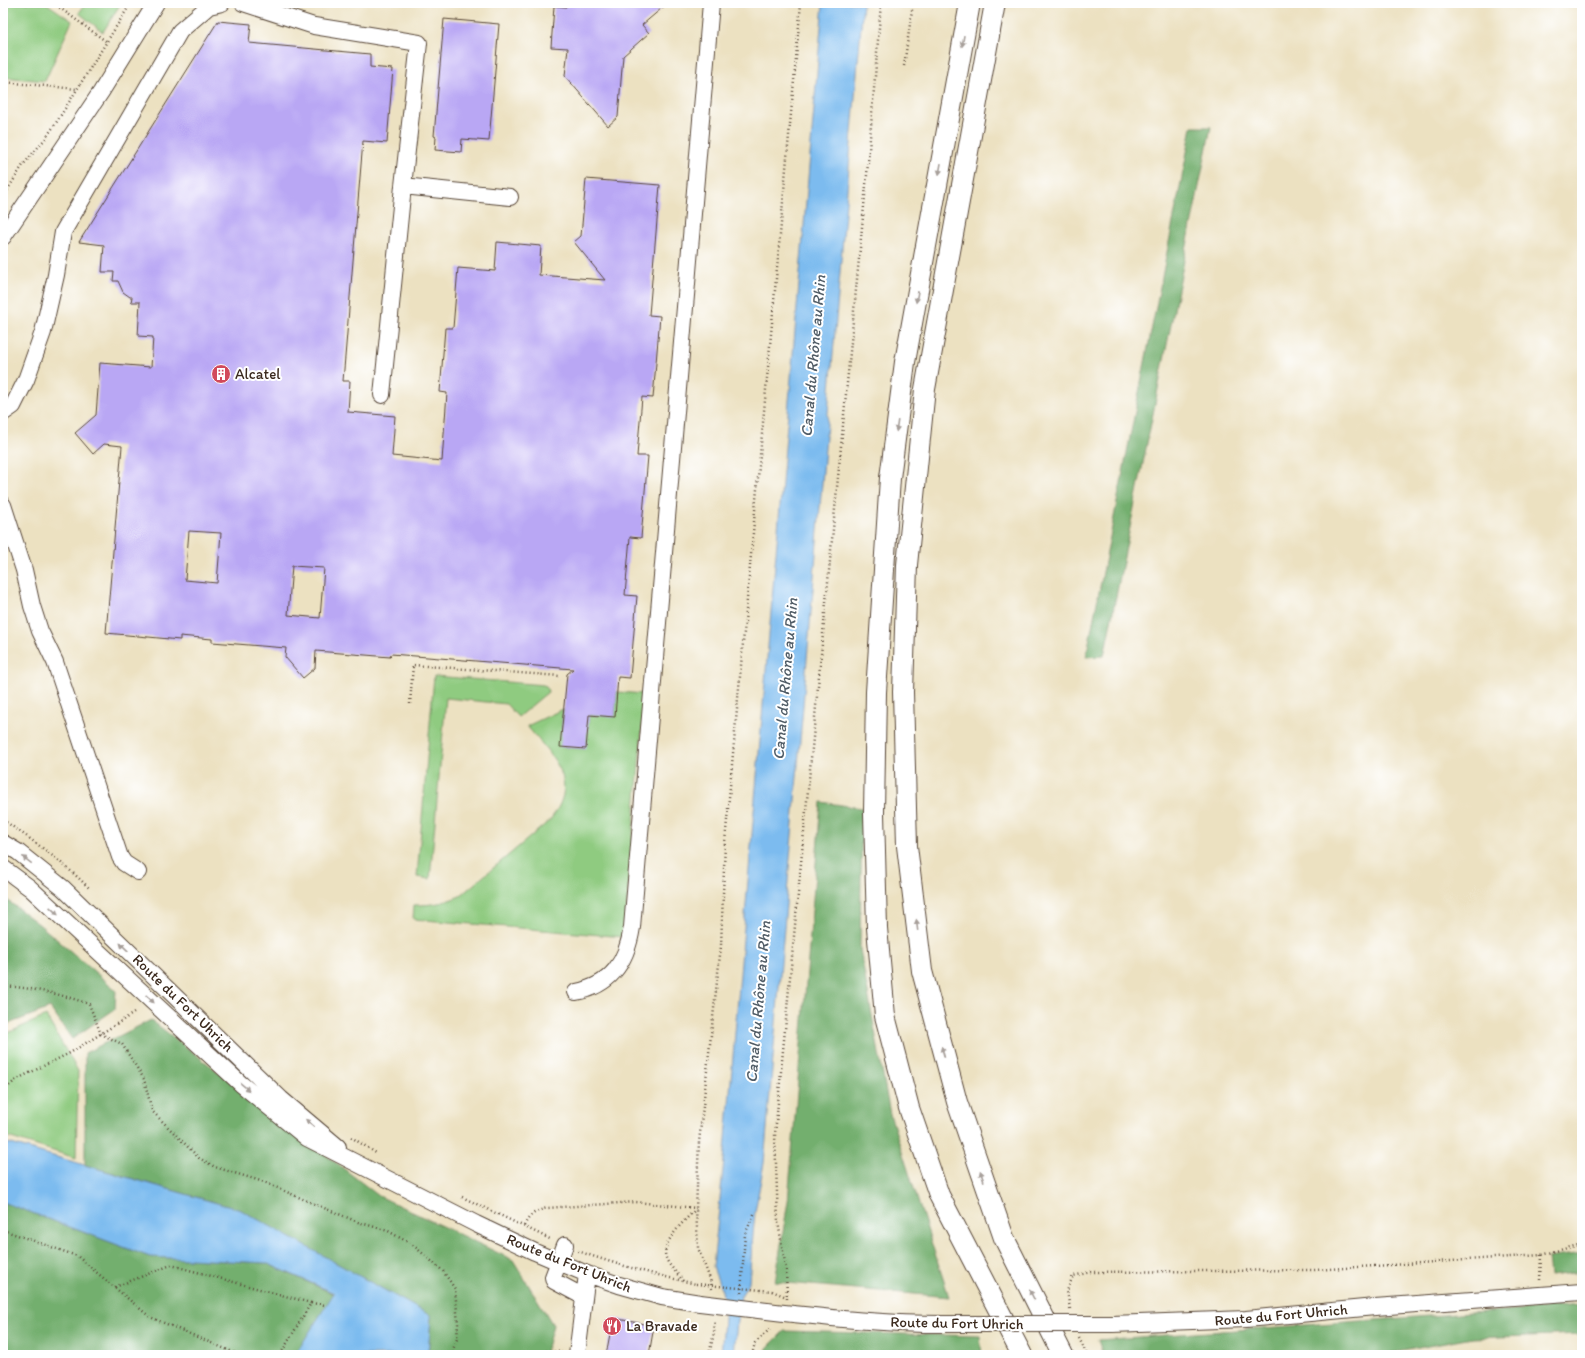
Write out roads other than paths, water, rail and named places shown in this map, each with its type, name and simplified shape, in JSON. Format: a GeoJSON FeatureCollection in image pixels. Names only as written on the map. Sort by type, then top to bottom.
{"type":"FeatureCollection","features":[{"type":"Feature","properties":{"kind":"main road"},"geometry":{"type":"LineString","coordinates":[[970,3],[905,362],[890,478],[876,692],[874,813],[877,928],[885,1016],[909,1108],[939,1196],[1022,1355]]}},
{"type":"Feature","properties":{"kind":"main road"},"geometry":{"type":"LineString","coordinates":[[995,3],[923,404],[907,565],[903,692],[907,846],[922,971],[956,1102],[1004,1238],[1063,1355]]}},
{"type":"Feature","properties":{"kind":"street"},"geometry":{"type":"LineString","coordinates":[[3,236],[101,92],[156,3]]}},
{"type":"Feature","properties":{"kind":"street"},"geometry":{"type":"LineString","coordinates":[[4,413],[13,406],[26,380],[43,332],[56,275],[63,232],[180,31],[209,6],[222,3]]}},
{"type":"Feature","properties":{"kind":"street"},"geometry":{"type":"LineString","coordinates":[[242,3],[314,26],[419,44],[382,396]]}},
{"type":"Feature","properties":{"kind":"street"},"geometry":{"type":"LineString","coordinates":[[576,992],[595,986],[616,970],[629,947],[632,927],[711,3]]}},
{"type":"Feature","properties":{"kind":"street"},"geometry":{"type":"LineString","coordinates":[[403,186],[510,197]]}},
{"type":"Feature","properties":{"kind":"street"},"geometry":{"type":"LineString","coordinates":[[3,505],[24,570],[32,606],[40,631],[55,662],[120,857],[124,863],[138,872]]}},
{"type":"Feature","properties":{"kind":"street","name":"Route du Fort Uhrich"},"geometry":{"type":"LineString","coordinates":[[3,843],[18,852],[63,888],[281,1099],[361,1166]]}},
{"type":"Feature","properties":{"kind":"street","name":"Route du Fort Uhrich"},"geometry":{"type":"LineString","coordinates":[[3,868],[30,888],[241,1084],[307,1138],[476,1224],[587,1274],[643,1292],[706,1299],[785,1313],[913,1323],[955,1324],[1112,1324],[1246,1319],[1375,1307],[1582,1292]]}},
{"type":"Feature","properties":{"kind":"street"},"geometry":{"type":"LineString","coordinates":[[565,1246],[553,1277],[554,1281],[584,1297]]}},
{"type":"Feature","properties":{"kind":"street"},"geometry":{"type":"LineString","coordinates":[[577,1354],[587,1274]]}},
{"type":"Feature","properties":{"kind":"water","name":"Canal du Rhône au Rhin"},"geometry":{"type":"Polygon","coordinates":[[[823,3],[863,3],[764,1163],[755,1212],[749,1282],[741,1296],[734,1355],[721,1355],[724,1306],[722,1291],[713,1267],[725,1150],[823,3]]]}},
{"type":"Feature","properties":{"kind":"water"},"geometry":{"type":"Polygon","coordinates":[[[8,1143],[241,1210],[431,1316],[428,1355],[295,1355],[334,1293],[266,1263],[150,1257],[3,1202],[3,1154],[8,1143]]]}},
{"type":"Feature","properties":{"kind":"place","name":"Alcatel"},"geometry":{"type":"Point","coordinates":[221,374]}},
{"type":"Feature","properties":{"kind":"place","name":"La Bravade"},"geometry":{"type":"Point","coordinates":[612,1326]}}]}
